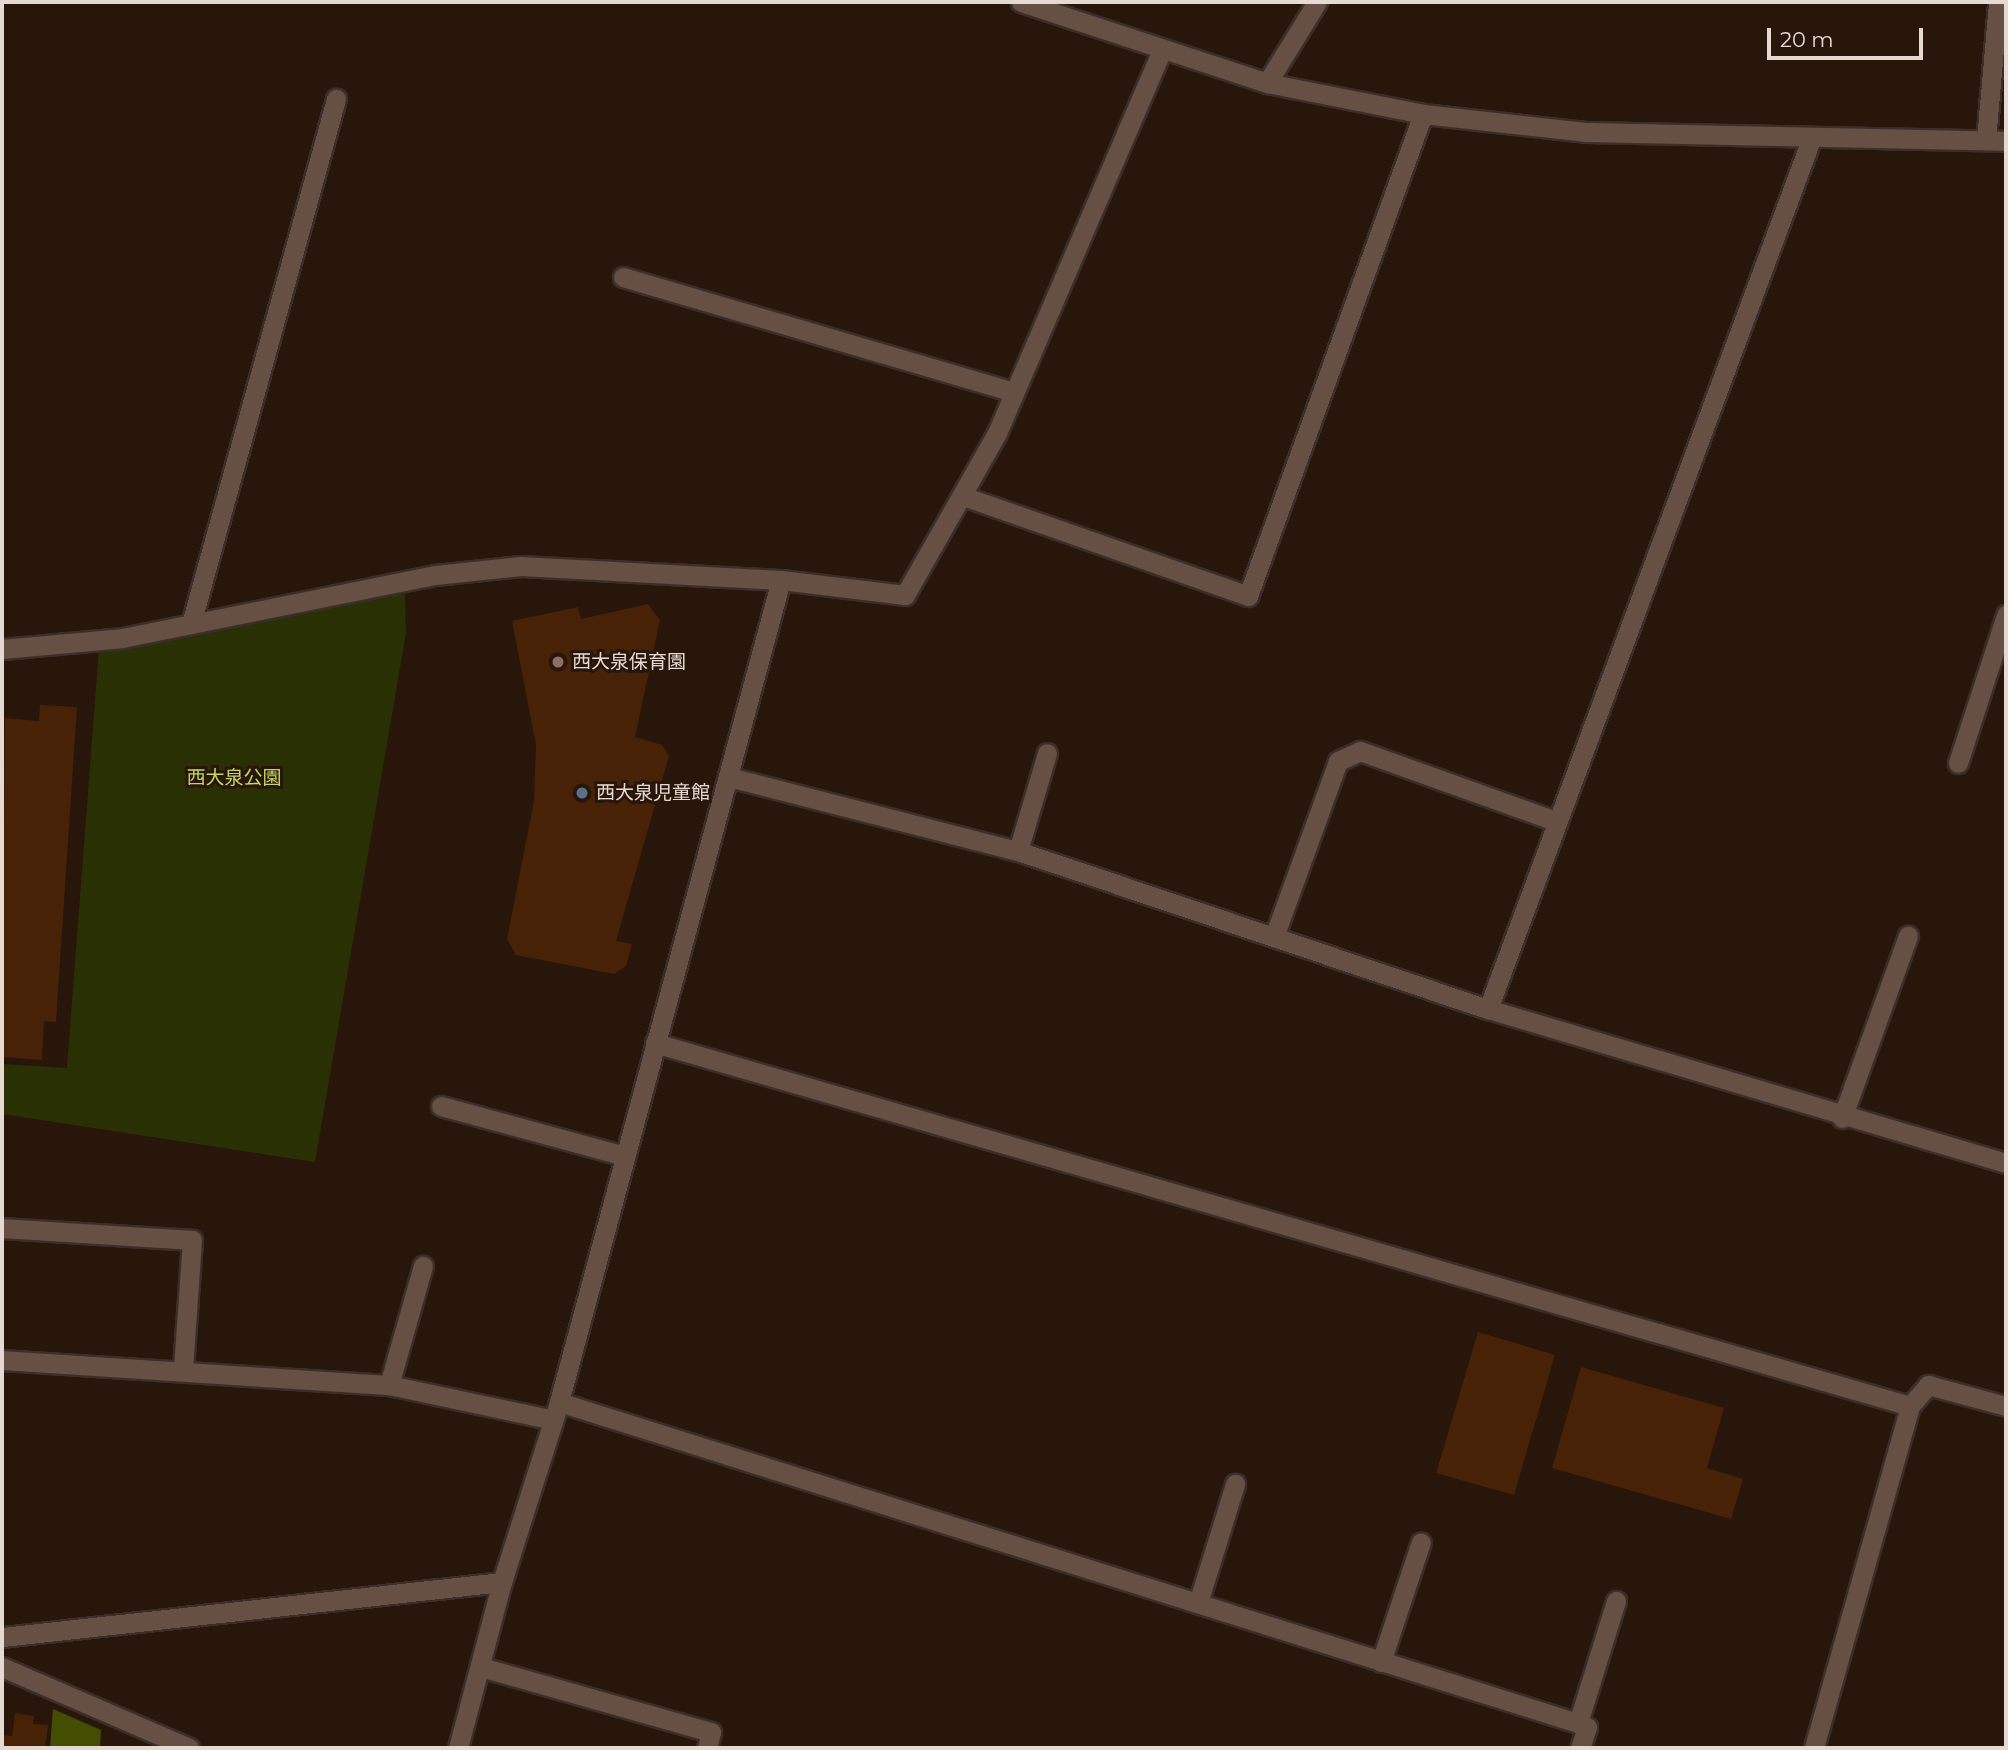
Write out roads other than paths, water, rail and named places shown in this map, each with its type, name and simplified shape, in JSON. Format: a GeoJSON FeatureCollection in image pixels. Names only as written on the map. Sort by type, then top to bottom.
{"type":"FeatureCollection","features":[{"type":"Feature","properties":{"kind":"street"},"geometry":{"type":"LineString","coordinates":[[1021,2],[1267,83],[1423,114],[1585,132],[1996,141],[1998,2]]}},
{"type":"Feature","properties":{"kind":"street"},"geometry":{"type":"LineString","coordinates":[[1267,83],[1317,2]]}},
{"type":"Feature","properties":{"kind":"street"},"geometry":{"type":"LineString","coordinates":[[2,649],[122,638],[435,575],[521,566],[781,580],[905,595],[963,496],[1013,392],[1162,49]]}},
{"type":"Feature","properties":{"kind":"street"},"geometry":{"type":"LineString","coordinates":[[191,624],[336,99]]}},
{"type":"Feature","properties":{"kind":"street"},"geometry":{"type":"LineString","coordinates":[[963,496],[1248,597],[1423,114]]}},
{"type":"Feature","properties":{"kind":"street"},"geometry":{"type":"LineString","coordinates":[[1488,1009],[1555,821],[1812,137]]}},
{"type":"Feature","properties":{"kind":"street"},"geometry":{"type":"LineString","coordinates":[[623,277],[1013,392]]}},
{"type":"Feature","properties":{"kind":"street"},"geometry":{"type":"LineString","coordinates":[[458,1748],[502,1582],[556,1411],[781,580]]}},
{"type":"Feature","properties":{"kind":"street"},"geometry":{"type":"LineString","coordinates":[[1958,763],[2006,615]]}},
{"type":"Feature","properties":{"kind":"street"},"geometry":{"type":"LineString","coordinates":[[1274,937],[1338,761],[1360,751],[1555,821]]}},
{"type":"Feature","properties":{"kind":"street"},"geometry":{"type":"LineString","coordinates":[[1018,851],[1047,753]]}},
{"type":"Feature","properties":{"kind":"street"},"geometry":{"type":"LineString","coordinates":[[729,777],[1018,851],[1488,1009],[1842,1118],[2006,1163]]}},
{"type":"Feature","properties":{"kind":"street"},"geometry":{"type":"LineString","coordinates":[[1842,1118],[1908,936]]}},
{"type":"Feature","properties":{"kind":"street"},"geometry":{"type":"LineString","coordinates":[[655,1043],[1910,1406]]}},
{"type":"Feature","properties":{"kind":"street"},"geometry":{"type":"LineString","coordinates":[[441,1106],[625,1156]]}},
{"type":"Feature","properties":{"kind":"street"},"geometry":{"type":"LineString","coordinates":[[2,1228],[192,1240],[183,1368]]}},
{"type":"Feature","properties":{"kind":"street"},"geometry":{"type":"LineString","coordinates":[[389,1385],[422,1266]]}},
{"type":"Feature","properties":{"kind":"street"},"geometry":{"type":"LineString","coordinates":[[2,1360],[183,1368],[389,1385],[556,1411],[1198,1603],[1578,1723],[1587,1727],[1580,1748]]}},
{"type":"Feature","properties":{"kind":"street"},"geometry":{"type":"LineString","coordinates":[[1814,1748],[1910,1406],[1928,1385],[2006,1406]]}},
{"type":"Feature","properties":{"kind":"street"},"geometry":{"type":"LineString","coordinates":[[1198,1603],[1234,1484]]}},
{"type":"Feature","properties":{"kind":"street"},"geometry":{"type":"LineString","coordinates":[[1381,1662],[1421,1542]]}},
{"type":"Feature","properties":{"kind":"street"},"geometry":{"type":"LineString","coordinates":[[2,1637],[502,1582]]}},
{"type":"Feature","properties":{"kind":"street"},"geometry":{"type":"LineString","coordinates":[[1578,1723],[1616,1601]]}},
{"type":"Feature","properties":{"kind":"street"},"geometry":{"type":"LineString","coordinates":[[2,1667],[189,1748]]}},
{"type":"Feature","properties":{"kind":"street"},"geometry":{"type":"LineString","coordinates":[[481,1667],[711,1732],[707,1748]]}},
{"type":"Feature","properties":{"kind":"place","name":"西大泉保育園"},"geometry":{"type":"Point","coordinates":[558,662]}},
{"type":"Feature","properties":{"kind":"place","name":"西大泉児童館"},"geometry":{"type":"Point","coordinates":[582,793]}},
{"type":"Feature","properties":{"kind":"park label","name":"西大泉公園"},"geometry":{"type":"Point","coordinates":[234,778]}}]}
